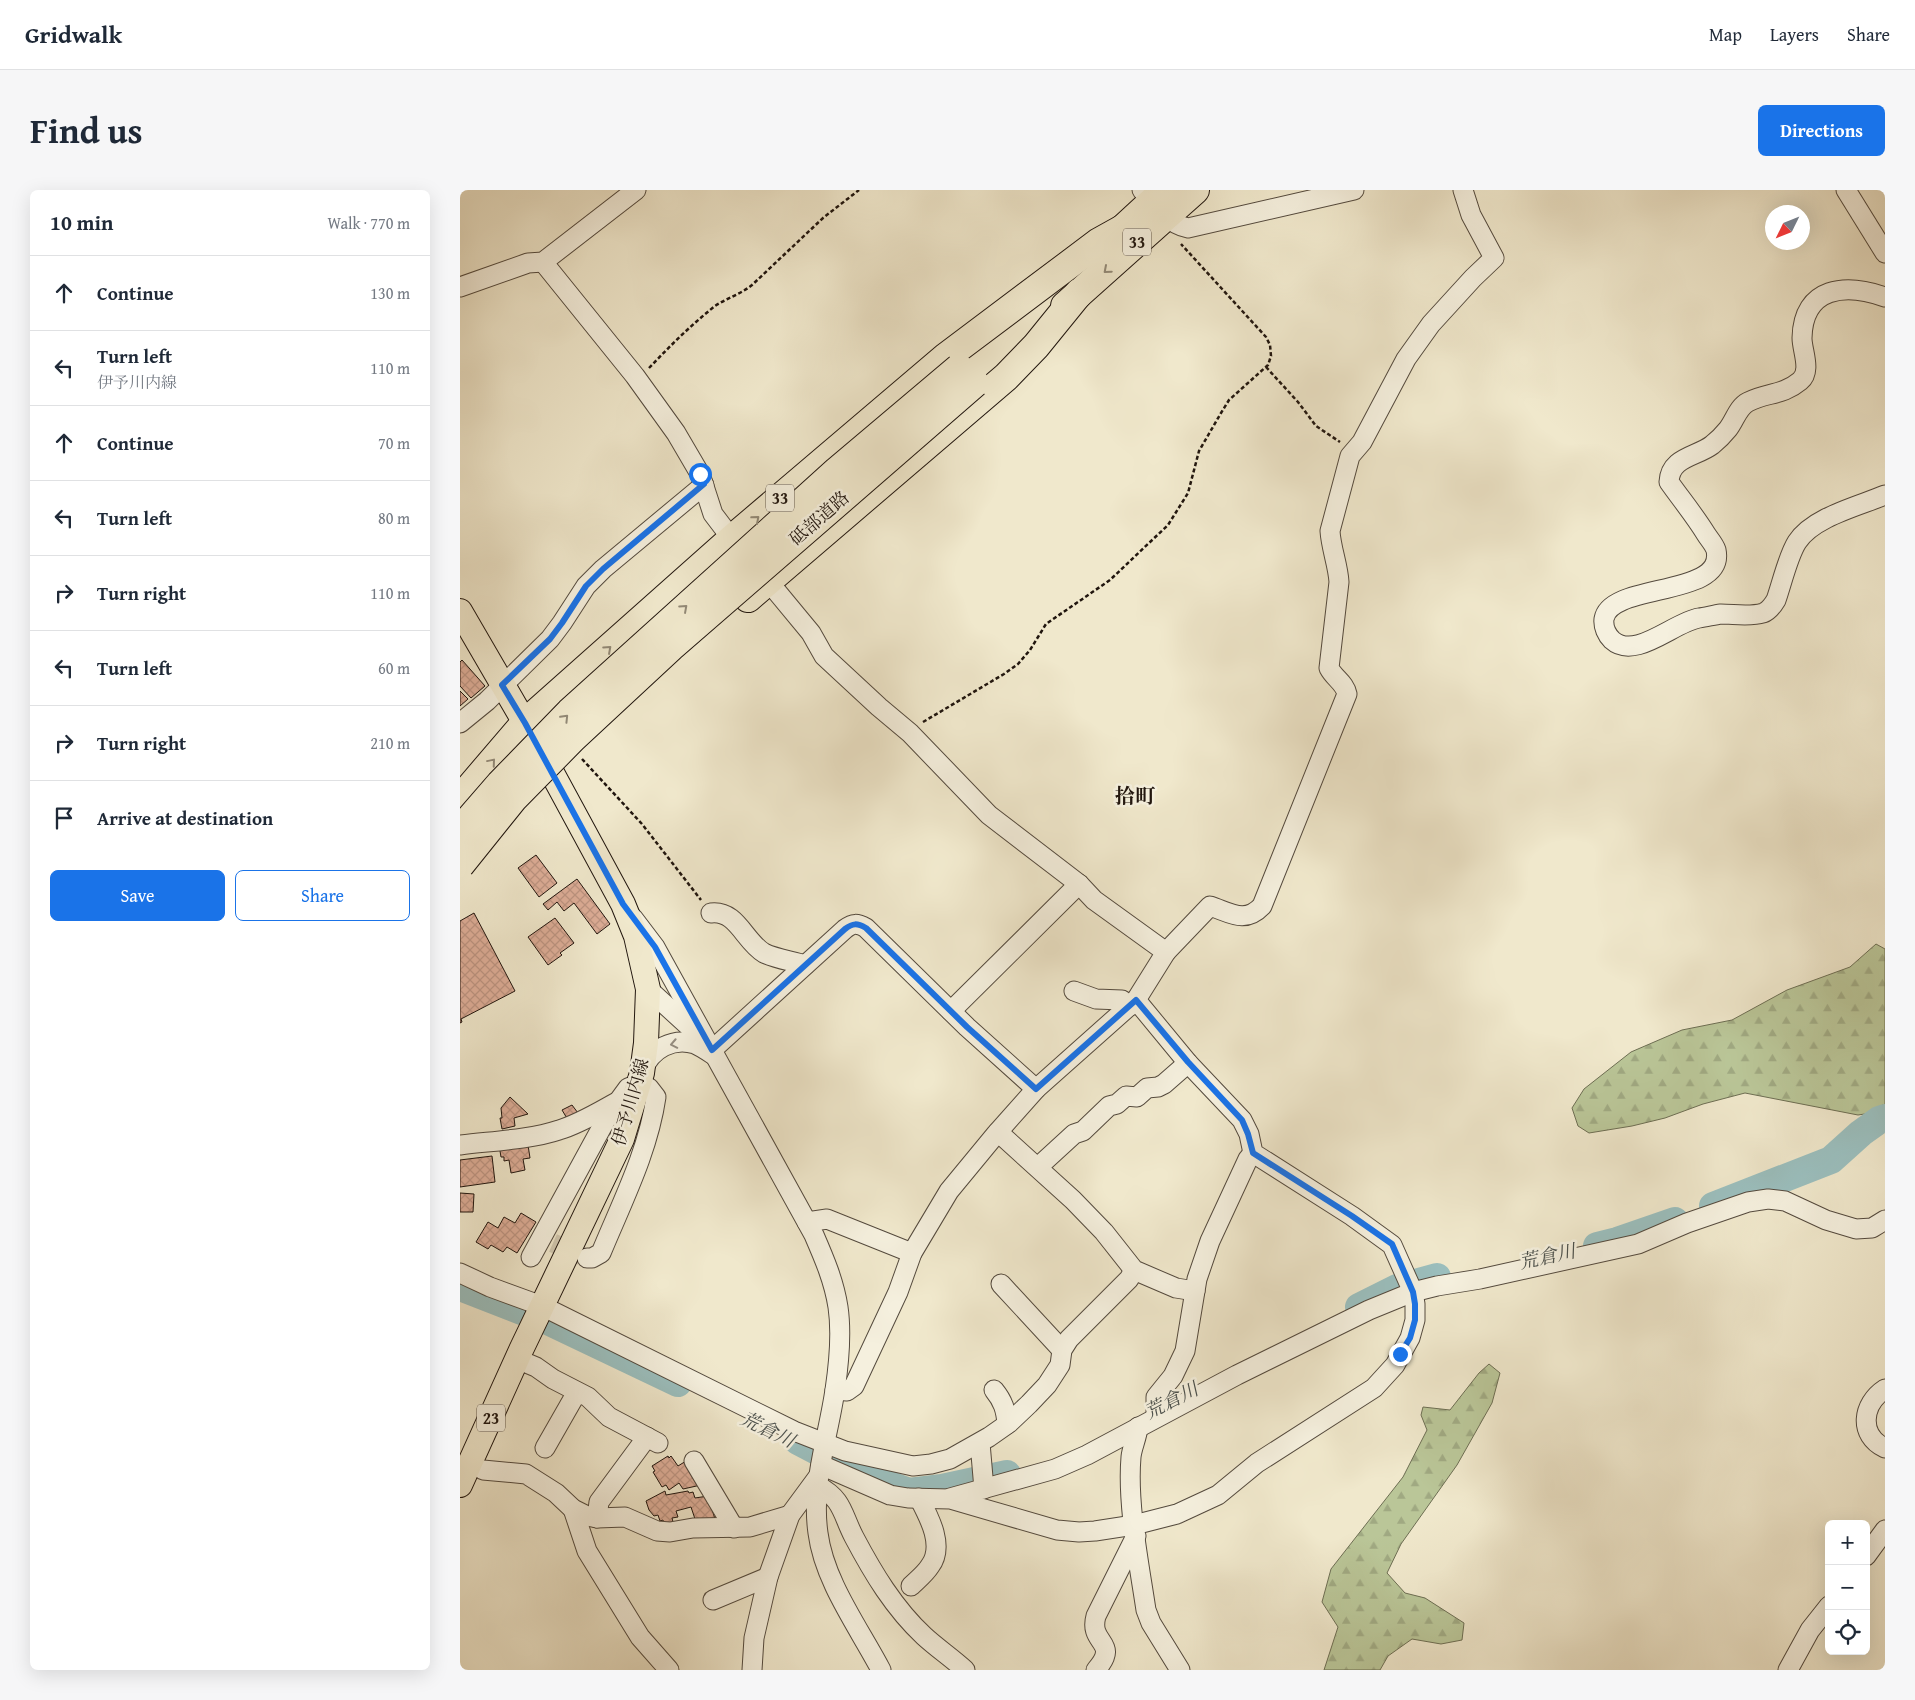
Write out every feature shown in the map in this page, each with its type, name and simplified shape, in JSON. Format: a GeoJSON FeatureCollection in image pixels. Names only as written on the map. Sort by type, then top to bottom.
{"type":"FeatureCollection","features":[{"type":"Feature","properties":{"kind":"highway","name":"砥部道路"},"geometry":{"type":"LineString","coordinates":[[460,865],[513,800],[580,731],[967,376],[1126,227],[1157,204],[1195,190]]}},
{"type":"Feature","properties":{"kind":"highway","name":"砥部道路"},"geometry":{"type":"LineString","coordinates":[[460,830],[500,784],[570,712],[837,471],[1080,294],[1157,204]]}},
{"type":"Feature","properties":{"kind":"highway","name":"33"},"geometry":{"type":"LineString","coordinates":[[460,800],[525,723],[732,539],[946,357],[1099,242],[1126,227]]}},
{"type":"Feature","properties":{"kind":"highway","name":"33"},"geometry":{"type":"LineString","coordinates":[[460,880],[519,809],[573,751],[1006,377],[1036,346],[1080,294]]}},
{"type":"Feature","properties":{"kind":"highway"},"geometry":{"type":"LineString","coordinates":[[732,539],[768,581]]}},
{"type":"Feature","properties":{"kind":"main road","name":"伊予川内線"},"geometry":{"type":"LineString","coordinates":[[460,611],[525,723],[623,904],[636,936],[648,989],[647,1035],[641,1078],[622,1140],[519,1355],[460,1485]]}},
{"type":"Feature","properties":{"kind":"street"},"geometry":{"type":"LineString","coordinates":[[460,287],[528,262],[543,262],[636,190]]}},
{"type":"Feature","properties":{"kind":"street"},"geometry":{"type":"LineString","coordinates":[[1157,204],[1177,226],[1188,228],[1354,190]]}},
{"type":"Feature","properties":{"kind":"street"},"geometry":{"type":"LineString","coordinates":[[835,1390],[847,1391],[854,1386],[898,1292],[912,1253],[949,1191],[998,1132],[1036,1089],[1133,1003],[1166,952],[1210,906],[1247,917],[1254,914],[1262,906],[1347,694],[1346,687],[1333,676],[1329,668],[1339,582],[1330,531],[1351,453],[1362,442],[1406,359],[1431,324],[1494,258],[1471,215],[1463,190]]}},
{"type":"Feature","properties":{"kind":"street"},"geometry":{"type":"LineString","coordinates":[[1846,190],[1885,253]]}},
{"type":"Feature","properties":{"kind":"street"},"geometry":{"type":"LineString","coordinates":[[543,262],[638,380],[676,433],[700,474],[713,514],[732,539]]}},
{"type":"Feature","properties":{"kind":"street"},"geometry":{"type":"LineString","coordinates":[[1885,297],[1870,292],[1846,289],[1826,293],[1811,304],[1804,322],[1802,339],[1806,374],[1802,380],[1789,389],[1774,395],[1760,396],[1746,403],[1728,430],[1711,445],[1675,464],[1669,472],[1669,482],[1694,514],[1716,549],[1716,563],[1711,571],[1702,577],[1677,586],[1642,594],[1616,604],[1608,610],[1604,619],[1605,629],[1617,644],[1626,647],[1655,638],[1693,619],[1720,614],[1763,613],[1776,600],[1796,543],[1803,534],[1826,518],[1885,495]]}},
{"type":"Feature","properties":{"kind":"street"},"geometry":{"type":"LineString","coordinates":[[460,723],[487,700],[550,639],[586,586],[603,569],[704,484]]}},
{"type":"Feature","properties":{"kind":"street"},"geometry":{"type":"LineString","coordinates":[[768,581],[811,633],[824,656],[910,733],[989,815],[1079,884],[1094,900],[1166,952]]}},
{"type":"Feature","properties":{"kind":"street"},"geometry":{"type":"LineString","coordinates":[[951,1011],[1079,884]]}},
{"type":"Feature","properties":{"kind":"street"},"geometry":{"type":"LineString","coordinates":[[623,904],[655,947],[807,1222],[825,1261],[838,1306],[839,1329],[835,1390],[815,1506],[822,1554],[844,1603],[882,1670]]}},
{"type":"Feature","properties":{"kind":"street"},"geometry":{"type":"LineString","coordinates":[[711,913],[720,912],[726,915],[738,925],[752,943],[766,953],[805,965]]}},
{"type":"Feature","properties":{"kind":"street"},"geometry":{"type":"LineString","coordinates":[[711,1049],[845,929],[852,924],[858,923],[866,928],[951,1011],[1036,1089]]}},
{"type":"Feature","properties":{"kind":"street"},"geometry":{"type":"LineString","coordinates":[[648,989],[711,1049]]}},
{"type":"Feature","properties":{"kind":"street"},"geometry":{"type":"LineString","coordinates":[[460,1273],[541,1309],[760,1414],[821,1463],[890,1495],[950,1499],[1057,1530],[1079,1532],[1135,1530],[1177,1514],[1218,1495],[1258,1463],[1374,1388],[1390,1372],[1410,1338],[1415,1320],[1413,1292],[1392,1244],[1352,1216],[1253,1153],[1242,1120],[1133,1003],[1122,1000],[1096,999],[1074,991]]}},
{"type":"Feature","properties":{"kind":"street"},"geometry":{"type":"LineString","coordinates":[[531,1257],[547,1240],[609,1114],[628,1088],[641,1078],[652,1056],[662,1047],[674,1043],[694,1044],[711,1049]]}},
{"type":"Feature","properties":{"kind":"street"},"geometry":{"type":"LineString","coordinates":[[1038,1168],[1074,1134],[1083,1130],[1109,1106],[1117,1104],[1126,1096],[1137,1097],[1147,1088],[1158,1087],[1164,1084],[1188,1062]]}},
{"type":"Feature","properties":{"kind":"street"},"geometry":{"type":"LineString","coordinates":[[587,1258],[592,1258],[601,1253],[641,1157],[653,1117],[656,1097],[641,1078]]}},
{"type":"Feature","properties":{"kind":"street"},"geometry":{"type":"LineString","coordinates":[[460,1145],[540,1135],[559,1130],[588,1118],[618,1102]]}},
{"type":"Feature","properties":{"kind":"street"},"geometry":{"type":"LineString","coordinates":[[998,1132],[1073,1200],[1104,1232],[1134,1270],[1176,1288],[1195,1291]]}},
{"type":"Feature","properties":{"kind":"street"},"geometry":{"type":"LineString","coordinates":[[1156,1417],[1156,1397],[1173,1376],[1185,1351],[1197,1279],[1210,1241],[1248,1159],[1253,1153]]}},
{"type":"Feature","properties":{"kind":"street"},"geometry":{"type":"LineString","coordinates":[[950,1499],[1055,1469],[1087,1455],[1237,1375],[1369,1310],[1413,1292],[1638,1244],[1687,1223],[1748,1202],[1768,1199],[1785,1202],[1826,1220],[1856,1229],[1872,1228],[1885,1220]]}},
{"type":"Feature","properties":{"kind":"street"},"geometry":{"type":"LineString","coordinates":[[807,1222],[827,1219],[912,1253]]}},
{"type":"Feature","properties":{"kind":"street"},"geometry":{"type":"LineString","coordinates":[[752,1670],[754,1638],[768,1577],[790,1515],[821,1463],[845,1451],[913,1466],[931,1464],[950,1459],[980,1443],[1007,1424],[1047,1385],[1060,1365],[1062,1350],[1069,1339],[1129,1278],[1134,1270]]}},
{"type":"Feature","properties":{"kind":"street"},"geometry":{"type":"LineString","coordinates":[[1001,1284],[1062,1350]]}},
{"type":"Feature","properties":{"kind":"street"},"geometry":{"type":"LineString","coordinates":[[519,1355],[553,1379],[588,1397],[609,1417],[652,1440],[598,1502],[597,1518]]}},
{"type":"Feature","properties":{"kind":"street"},"geometry":{"type":"LineString","coordinates":[[1885,1389],[1867,1410],[1866,1423],[1869,1434],[1876,1444],[1885,1448]]}},
{"type":"Feature","properties":{"kind":"street"},"geometry":{"type":"LineString","coordinates":[[994,1390],[1004,1406],[1007,1424]]}},
{"type":"Feature","properties":{"kind":"street"},"geometry":{"type":"LineString","coordinates":[[544,1448],[577,1392]]}},
{"type":"Feature","properties":{"kind":"street"},"geometry":{"type":"LineString","coordinates":[[1138,1427],[1137,1438],[1131,1454],[1135,1530],[1146,1610],[1151,1623],[1180,1670]]}},
{"type":"Feature","properties":{"kind":"street"},"geometry":{"type":"LineString","coordinates":[[980,1443],[984,1489]]}},
{"type":"Feature","properties":{"kind":"street"},"geometry":{"type":"LineString","coordinates":[[694,1461],[734,1528]]}},
{"type":"Feature","properties":{"kind":"street"},"geometry":{"type":"LineString","coordinates":[[821,1463],[830,1492],[839,1503],[861,1551],[886,1594],[925,1637],[965,1670]]}},
{"type":"Feature","properties":{"kind":"street"},"geometry":{"type":"LineString","coordinates":[[483,1470],[526,1474],[556,1493],[573,1509],[587,1516],[597,1518],[625,1517],[657,1531],[670,1532],[693,1528],[750,1527],[790,1515]]}},
{"type":"Feature","properties":{"kind":"street"},"geometry":{"type":"LineString","coordinates":[[910,1586],[932,1565],[936,1550],[931,1521],[919,1498]]}},
{"type":"Feature","properties":{"kind":"street"},"geometry":{"type":"LineString","coordinates":[[573,1509],[587,1551],[640,1637],[670,1670]]}},
{"type":"Feature","properties":{"kind":"street"},"geometry":{"type":"LineString","coordinates":[[1096,1670],[1105,1659],[1106,1654],[1105,1647],[1094,1625],[1096,1616],[1135,1530]]}},
{"type":"Feature","properties":{"kind":"street"},"geometry":{"type":"LineString","coordinates":[[1870,1551],[1885,1530]]}},
{"type":"Feature","properties":{"kind":"street"},"geometry":{"type":"LineString","coordinates":[[713,1600],[768,1577]]}},
{"type":"Feature","properties":{"kind":"street"},"geometry":{"type":"LineString","coordinates":[[1788,1670],[1810,1630],[1826,1610]]}},
{"type":"Feature","properties":{"kind":"path"},"geometry":{"type":"LineString","coordinates":[[638,380],[673,342],[716,306],[742,293],[752,285],[823,218],[859,190]]}},
{"type":"Feature","properties":{"kind":"path"},"geometry":{"type":"LineString","coordinates":[[910,733],[923,722],[1018,664],[1030,650],[1046,624],[1110,580],[1168,525],[1188,493],[1199,450],[1229,400],[1266,367],[1271,356],[1270,345],[1266,337],[1157,204]]}},
{"type":"Feature","properties":{"kind":"path"},"geometry":{"type":"LineString","coordinates":[[1266,367],[1298,402],[1316,426],[1341,443],[1351,453]]}},
{"type":"Feature","properties":{"kind":"path"},"geometry":{"type":"LineString","coordinates":[[573,751],[588,764],[642,824],[711,913]]}},
{"type":"Feature","properties":{"kind":"green space"},"geometry":{"type":"Polygon","coordinates":[[[1876,944],[1885,949],[1885,1111],[1858,1115],[1745,1093],[1703,1104],[1665,1118],[1632,1126],[1589,1133],[1578,1126],[1572,1108],[1584,1089],[1631,1052],[1682,1030],[1732,1020],[1787,990],[1850,967],[1876,944]]]}},
{"type":"Feature","properties":{"kind":"green space"},"geometry":{"type":"Polygon","coordinates":[[[1489,1364],[1500,1373],[1492,1403],[1457,1465],[1401,1544],[1387,1573],[1405,1593],[1425,1598],[1464,1623],[1462,1640],[1441,1644],[1412,1639],[1388,1656],[1380,1670],[1324,1670],[1338,1627],[1322,1602],[1331,1569],[1403,1477],[1427,1430],[1421,1415],[1423,1407],[1450,1410],[1479,1373],[1489,1364]]]}},
{"type":"Feature","properties":{"kind":"building"},"geometry":{"type":"Polygon","coordinates":[[[462,660],[485,686],[471,698],[460,686],[460,662],[462,660]]]}},
{"type":"Feature","properties":{"kind":"building"},"geometry":{"type":"Polygon","coordinates":[[[460,691],[468,699],[460,706],[460,691]]]}},
{"type":"Feature","properties":{"kind":"building"},"geometry":{"type":"Polygon","coordinates":[[[536,855],[557,883],[539,897],[518,868],[536,855]]]}},
{"type":"Feature","properties":{"kind":"building"},"geometry":{"type":"Polygon","coordinates":[[[577,879],[610,924],[597,934],[574,903],[564,911],[557,902],[548,910],[543,904],[577,879]]]}},
{"type":"Feature","properties":{"kind":"building"},"geometry":{"type":"Polygon","coordinates":[[[474,913],[515,991],[461,1019],[462,1022],[460,1023],[460,921],[474,913]]]}},
{"type":"Feature","properties":{"kind":"building"},"geometry":{"type":"Polygon","coordinates":[[[555,918],[574,943],[548,965],[528,937],[555,918]]]}},
{"type":"Feature","properties":{"kind":"building"},"geometry":{"type":"Polygon","coordinates":[[[510,1097],[528,1114],[514,1118],[515,1126],[502,1129],[501,1108],[510,1097]]]}},
{"type":"Feature","properties":{"kind":"building"},"geometry":{"type":"Polygon","coordinates":[[[572,1105],[578,1113],[568,1120],[562,1110],[572,1105]]]}},
{"type":"Feature","properties":{"kind":"building"},"geometry":{"type":"Polygon","coordinates":[[[499,1145],[528,1145],[530,1158],[523,1159],[525,1170],[511,1173],[509,1160],[504,1161],[504,1157],[501,1157],[499,1145]]]}},
{"type":"Feature","properties":{"kind":"building"},"geometry":{"type":"Polygon","coordinates":[[[492,1156],[495,1182],[460,1187],[460,1160],[492,1156]]]}},
{"type":"Feature","properties":{"kind":"building"},"geometry":{"type":"Polygon","coordinates":[[[460,1193],[474,1194],[473,1212],[460,1212],[460,1193]]]}},
{"type":"Feature","properties":{"kind":"building"},"geometry":{"type":"Polygon","coordinates":[[[521,1213],[536,1222],[517,1253],[507,1247],[503,1252],[491,1245],[488,1249],[476,1242],[488,1222],[498,1228],[504,1217],[515,1223],[521,1213]]]}},
{"type":"Feature","properties":{"kind":"building"},"geometry":{"type":"Polygon","coordinates":[[[668,1456],[669,1458],[671,1456],[678,1466],[686,1461],[701,1485],[683,1489],[679,1483],[669,1490],[666,1485],[662,1487],[653,1472],[655,1471],[652,1466],[668,1456]]]}},
{"type":"Feature","properties":{"kind":"building"},"geometry":{"type":"Polygon","coordinates":[[[665,1491],[666,1495],[688,1491],[689,1493],[693,1492],[695,1498],[708,1496],[715,1519],[696,1522],[691,1507],[676,1511],[678,1517],[672,1518],[673,1522],[664,1524],[663,1520],[660,1521],[658,1515],[654,1516],[649,1510],[646,1501],[665,1491]]]}},
{"type":"Feature","properties":{"kind":"waterway","name":"荒倉川"},"geometry":{"type":"LineString","coordinates":[[1713,1206],[1831,1160],[1861,1133],[1885,1118]]}},
{"type":"Feature","properties":{"kind":"waterway","name":"荒倉川"},"geometry":{"type":"LineString","coordinates":[[1597,1246],[1675,1221]]}},
{"type":"Feature","properties":{"kind":"waterway","name":"荒倉川"},"geometry":{"type":"LineString","coordinates":[[1359,1307],[1397,1288],[1437,1277]]}},
{"type":"Feature","properties":{"kind":"waterway","name":"荒倉川"},"geometry":{"type":"LineString","coordinates":[[460,1287],[550,1322],[678,1383]]}},
{"type":"Feature","properties":{"kind":"waterway","name":"荒倉川"},"geometry":{"type":"LineString","coordinates":[[798,1441],[865,1476],[909,1492],[942,1488],[1007,1474]]}},
{"type":"Feature","properties":{"kind":"tunnel"},"geometry":{"type":"LineString","coordinates":[[553,1243],[582,1256]]}},
{"type":"Feature","properties":{"kind":"district","name":"拾町"},"geometry":{"type":"Point","coordinates":[1135,795]}},
{"type":"Feature","properties":{"kind":"route"},"geometry":{"type":"LineString","coordinates":[[700,474],[704,484],[603,569],[586,586],[550,639],[502,685],[525,723],[623,904],[655,947],[712,1050],[845,929],[852,924],[858,923],[866,928],[967,1027],[1036,1089],[1136,1000],[1188,1062],[1234,1109],[1242,1120],[1253,1153],[1352,1216],[1392,1244],[1413,1292],[1415,1304],[1415,1320],[1410,1338],[1400,1354]]}}]}
